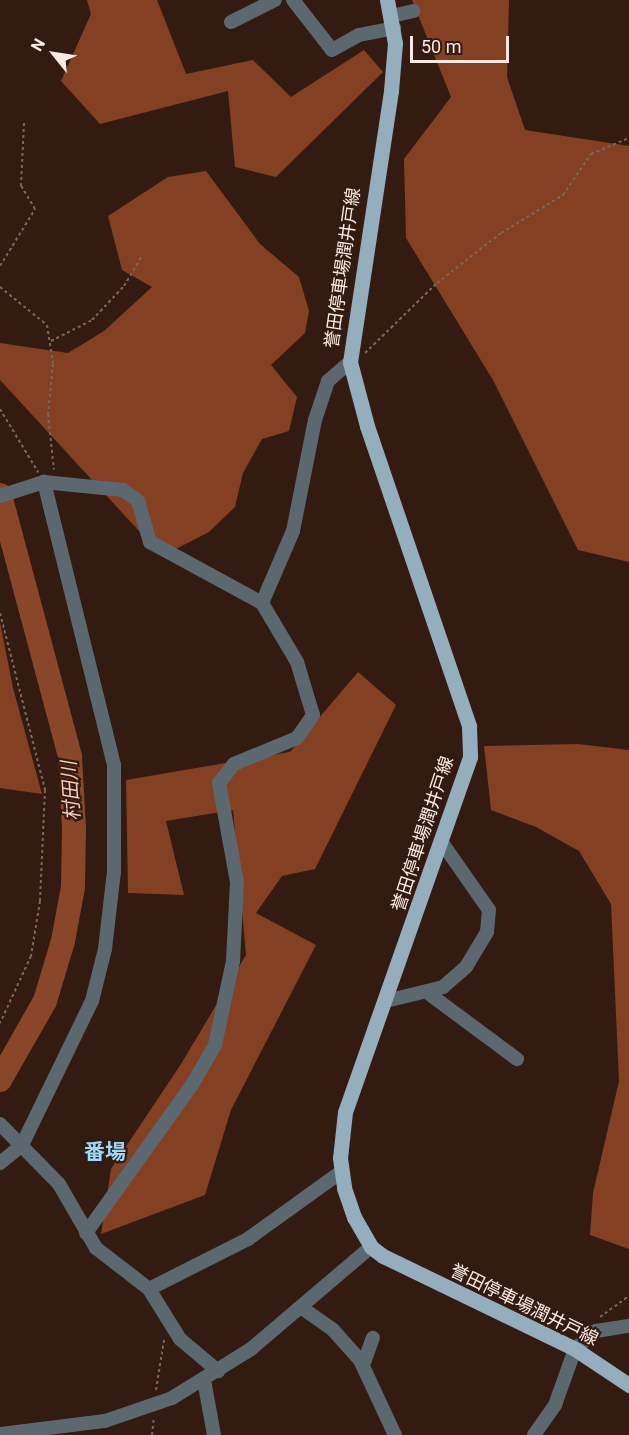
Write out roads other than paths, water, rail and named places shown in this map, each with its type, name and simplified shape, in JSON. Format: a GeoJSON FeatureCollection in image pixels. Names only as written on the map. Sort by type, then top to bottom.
{"type":"FeatureCollection","features":[{"type":"Feature","properties":{"kind":"main road","name":"誉田停車場潤井戸線"},"geometry":{"type":"LineString","coordinates":[[387,0],[393,22],[391,91],[350,362],[367,426],[469,726],[470,757],[443,844],[345,1112],[341,1172],[348,1203],[371,1247],[410,1272],[575,1349],[629,1385]]}},
{"type":"Feature","properties":{"kind":"street"},"geometry":{"type":"LineString","coordinates":[[231,22],[275,0]]}},
{"type":"Feature","properties":{"kind":"street"},"geometry":{"type":"LineString","coordinates":[[293,0],[333,50],[359,35],[393,22],[413,11]]}},
{"type":"Feature","properties":{"kind":"street"},"geometry":{"type":"LineString","coordinates":[[262,603],[293,531],[315,420],[328,381],[350,362]]}},
{"type":"Feature","properties":{"kind":"street"},"geometry":{"type":"LineString","coordinates":[[0,1163],[22,1145],[92,1001],[105,949],[115,859],[114,765],[51,481]]}},
{"type":"Feature","properties":{"kind":"street"},"geometry":{"type":"LineString","coordinates":[[0,496],[51,481],[123,490],[135,496],[150,542],[262,603],[297,662],[313,715],[297,738],[234,764],[219,783],[237,882],[232,961],[214,1045],[192,1085],[86,1233]]}},
{"type":"Feature","properties":{"kind":"street"},"geometry":{"type":"LineString","coordinates":[[386,1001],[428,993],[466,967],[489,923],[481,896],[443,844]]}},
{"type":"Feature","properties":{"kind":"street"},"geometry":{"type":"LineString","coordinates":[[428,993],[517,1059]]}},
{"type":"Feature","properties":{"kind":"street"},"geometry":{"type":"LineString","coordinates":[[0,1124],[60,1184],[96,1248],[149,1289],[162,1304],[171,1327],[218,1371]]}},
{"type":"Feature","properties":{"kind":"street"},"geometry":{"type":"LineString","coordinates":[[149,1289],[248,1239],[341,1172]]}},
{"type":"Feature","properties":{"kind":"street"},"geometry":{"type":"LineString","coordinates":[[0,1434],[60,1431],[155,1406],[218,1371],[302,1308],[371,1247]]}},
{"type":"Feature","properties":{"kind":"street"},"geometry":{"type":"LineString","coordinates":[[302,1308],[333,1330],[363,1365],[394,1435]]}},
{"type":"Feature","properties":{"kind":"street"},"geometry":{"type":"LineString","coordinates":[[534,1435],[555,1405],[575,1349],[596,1331],[629,1326]]}},
{"type":"Feature","properties":{"kind":"street"},"geometry":{"type":"LineString","coordinates":[[363,1365],[373,1338]]}},
{"type":"Feature","properties":{"kind":"street"},"geometry":{"type":"LineString","coordinates":[[204,1380],[214,1435]]}},
{"type":"Feature","properties":{"kind":"waterway","name":"村田川"},"geometry":{"type":"LineString","coordinates":[[0,495],[70,757],[74,829],[73,887],[63,941],[45,1001],[0,1080]]}},
{"type":"Feature","properties":{"kind":"district","name":"番場"},"geometry":{"type":"Point","coordinates":[105,1152]}}]}
